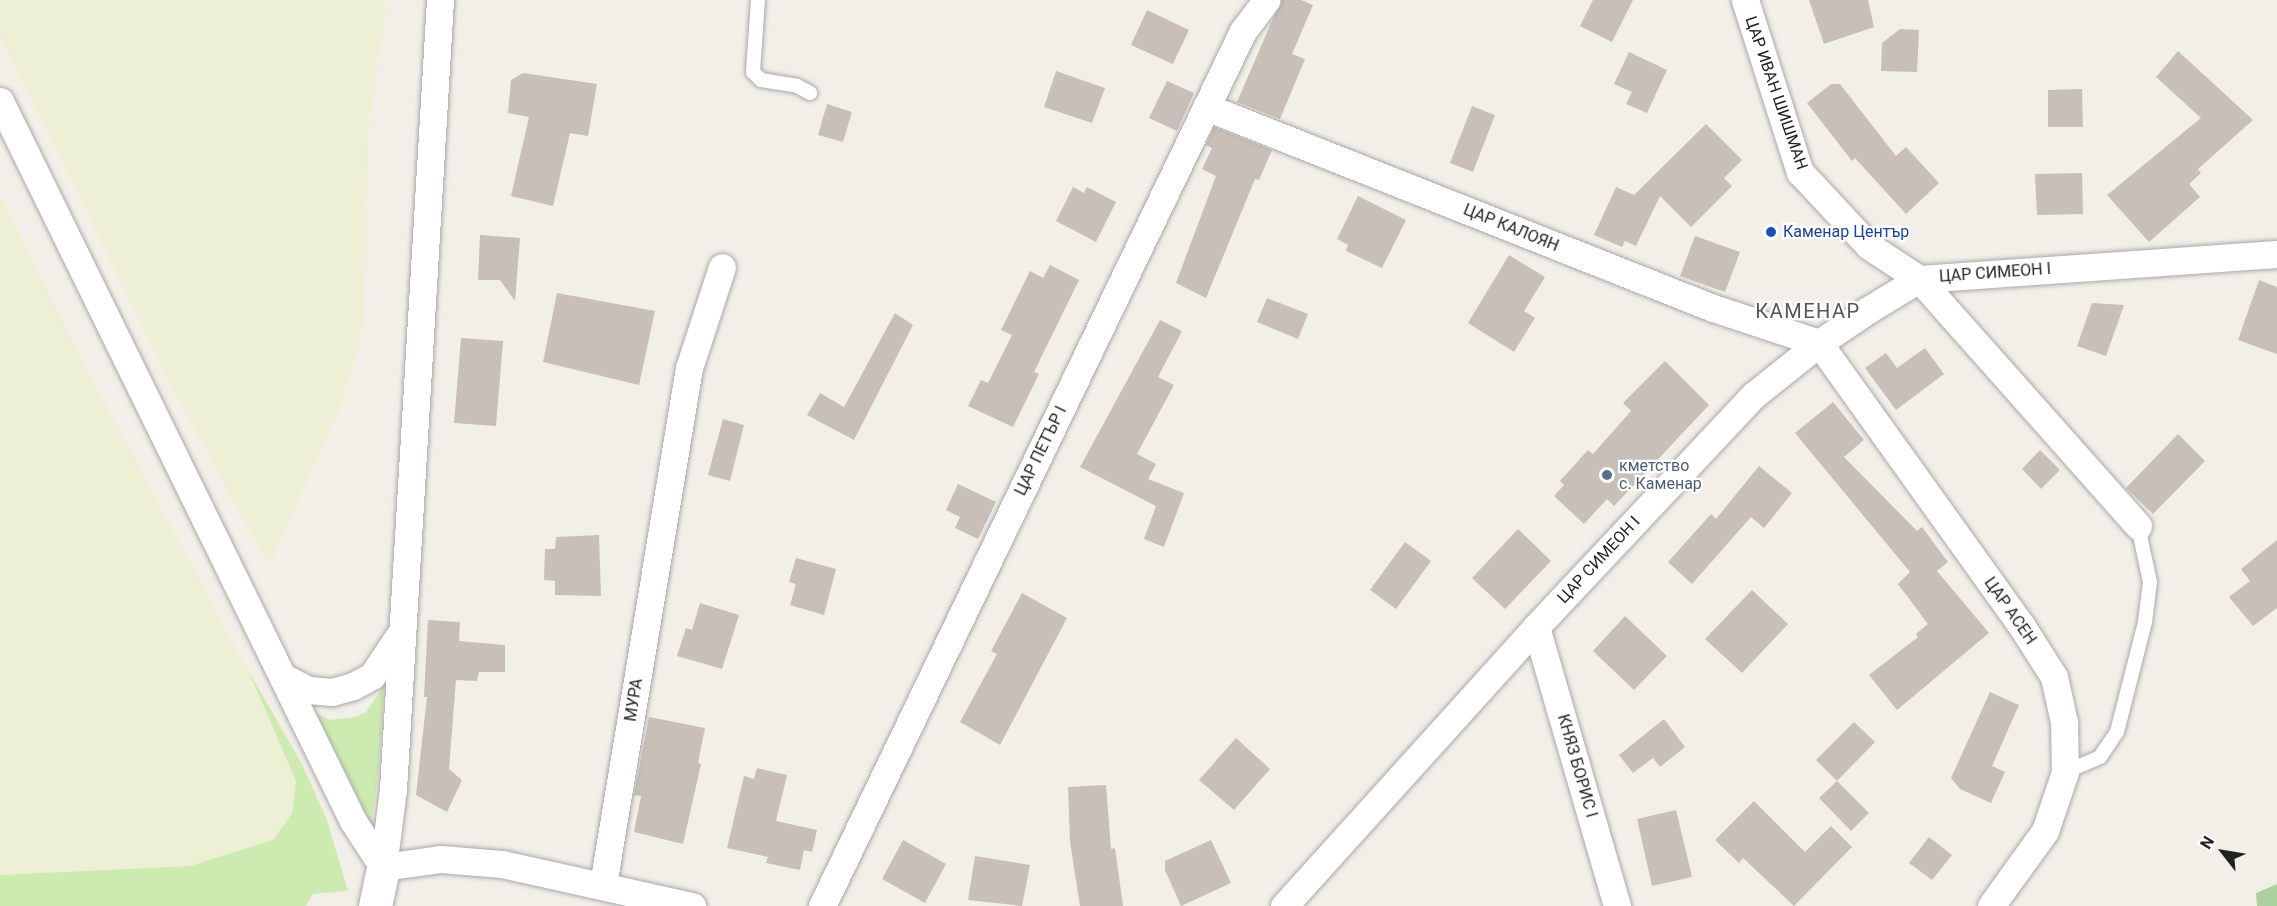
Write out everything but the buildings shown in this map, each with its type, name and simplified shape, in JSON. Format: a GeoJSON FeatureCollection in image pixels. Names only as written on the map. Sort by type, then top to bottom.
{"type":"FeatureCollection","features":[{"type":"Feature","properties":{"kind":"street"},"geometry":{"type":"LineString","coordinates":[[375,906],[383,867],[393,789],[440,0]]}},
{"type":"Feature","properties":{"kind":"street","name":"ЦАР ПЕТЪР I"},"geometry":{"type":"LineString","coordinates":[[822,906],[1243,31],[1266,0]]}},
{"type":"Feature","properties":{"kind":"street","name":"ЦАР ИВАН ШИШМАН"},"geometry":{"type":"LineString","coordinates":[[1745,0],[1800,172],[1869,246],[1919,279],[2138,526]]}},
{"type":"Feature","properties":{"kind":"street"},"geometry":{"type":"LineString","coordinates":[[0,100],[285,678],[353,822],[383,867]]}},
{"type":"Feature","properties":{"kind":"street","name":"ЦАР КАЛОЯН"},"geometry":{"type":"LineString","coordinates":[[1206,107],[1713,308],[1819,343]]}},
{"type":"Feature","properties":{"kind":"street","name":"ЦАР СИМЕОН I"},"geometry":{"type":"LineString","coordinates":[[1284,906],[1536,627],[1754,395],[1819,343],[1919,279],[2266,254],[2277,238]]}},
{"type":"Feature","properties":{"kind":"street","name":"МУРА"},"geometry":{"type":"LineString","coordinates":[[603,885],[689,368],[722,267]]}},
{"type":"Feature","properties":{"kind":"street","name":"ЦАР АСЕН"},"geometry":{"type":"LineString","coordinates":[[1819,343],[2021,625],[2054,677],[2064,722],[2065,772],[2045,831],[1991,906]]}},
{"type":"Feature","properties":{"kind":"street","name":"КНЯЗ БОРИС I"},"geometry":{"type":"LineString","coordinates":[[1536,627],[1617,906]]}},
{"type":"Feature","properties":{"kind":"street"},"geometry":{"type":"LineString","coordinates":[[285,678],[309,690],[332,692],[353,686],[372,676],[402,630]]}},
{"type":"Feature","properties":{"kind":"street"},"geometry":{"type":"LineString","coordinates":[[383,867],[441,860],[502,864],[692,906]]}},
{"type":"Feature","properties":{"kind":"lane"},"geometry":{"type":"LineString","coordinates":[[758,0],[753,72],[761,80],[797,86],[810,93]]}},
{"type":"Feature","properties":{"kind":"lane"},"geometry":{"type":"LineString","coordinates":[[2065,772],[2100,757],[2117,732],[2145,622],[2150,582],[2138,526]]}},
{"type":"Feature","properties":{"kind":"green space"},"geometry":{"type":"Polygon","coordinates":[[[0,0],[387,0],[368,133],[364,327],[343,401],[269,567],[176,395],[0,36],[0,0]]]}},
{"type":"Feature","properties":{"kind":"green space"},"geometry":{"type":"Polygon","coordinates":[[[0,194],[70,337],[248,670],[296,781],[292,813],[273,840],[190,866],[0,875],[0,194]]]}},
{"type":"Feature","properties":{"kind":"green space"},"geometry":{"type":"Polygon","coordinates":[[[248,670],[303,766],[327,820],[348,891],[313,894],[306,906],[0,906],[0,875],[190,866],[273,840],[292,813],[296,781],[248,670]]]}},
{"type":"Feature","properties":{"kind":"green space"},"geometry":{"type":"Polygon","coordinates":[[[384,686],[378,777],[371,825],[316,713],[330,720],[355,717],[366,712],[384,686]]]}},
{"type":"Feature","properties":{"kind":"green space"},"geometry":{"type":"Polygon","coordinates":[[[2277,884],[2277,906],[2257,906],[2256,893],[2277,884]]]}},
{"type":"Feature","properties":{"kind":"place","name":"Каменар Център"},"geometry":{"type":"Point","coordinates":[1771,232]}},
{"type":"Feature","properties":{"kind":"place","name":"кметство с. Каменар"},"geometry":{"type":"Point","coordinates":[1607,475]}},
{"type":"Feature","properties":{"kind":"district","name":"КАМЕНАР"},"geometry":{"type":"Point","coordinates":[1808,311]}}]}
